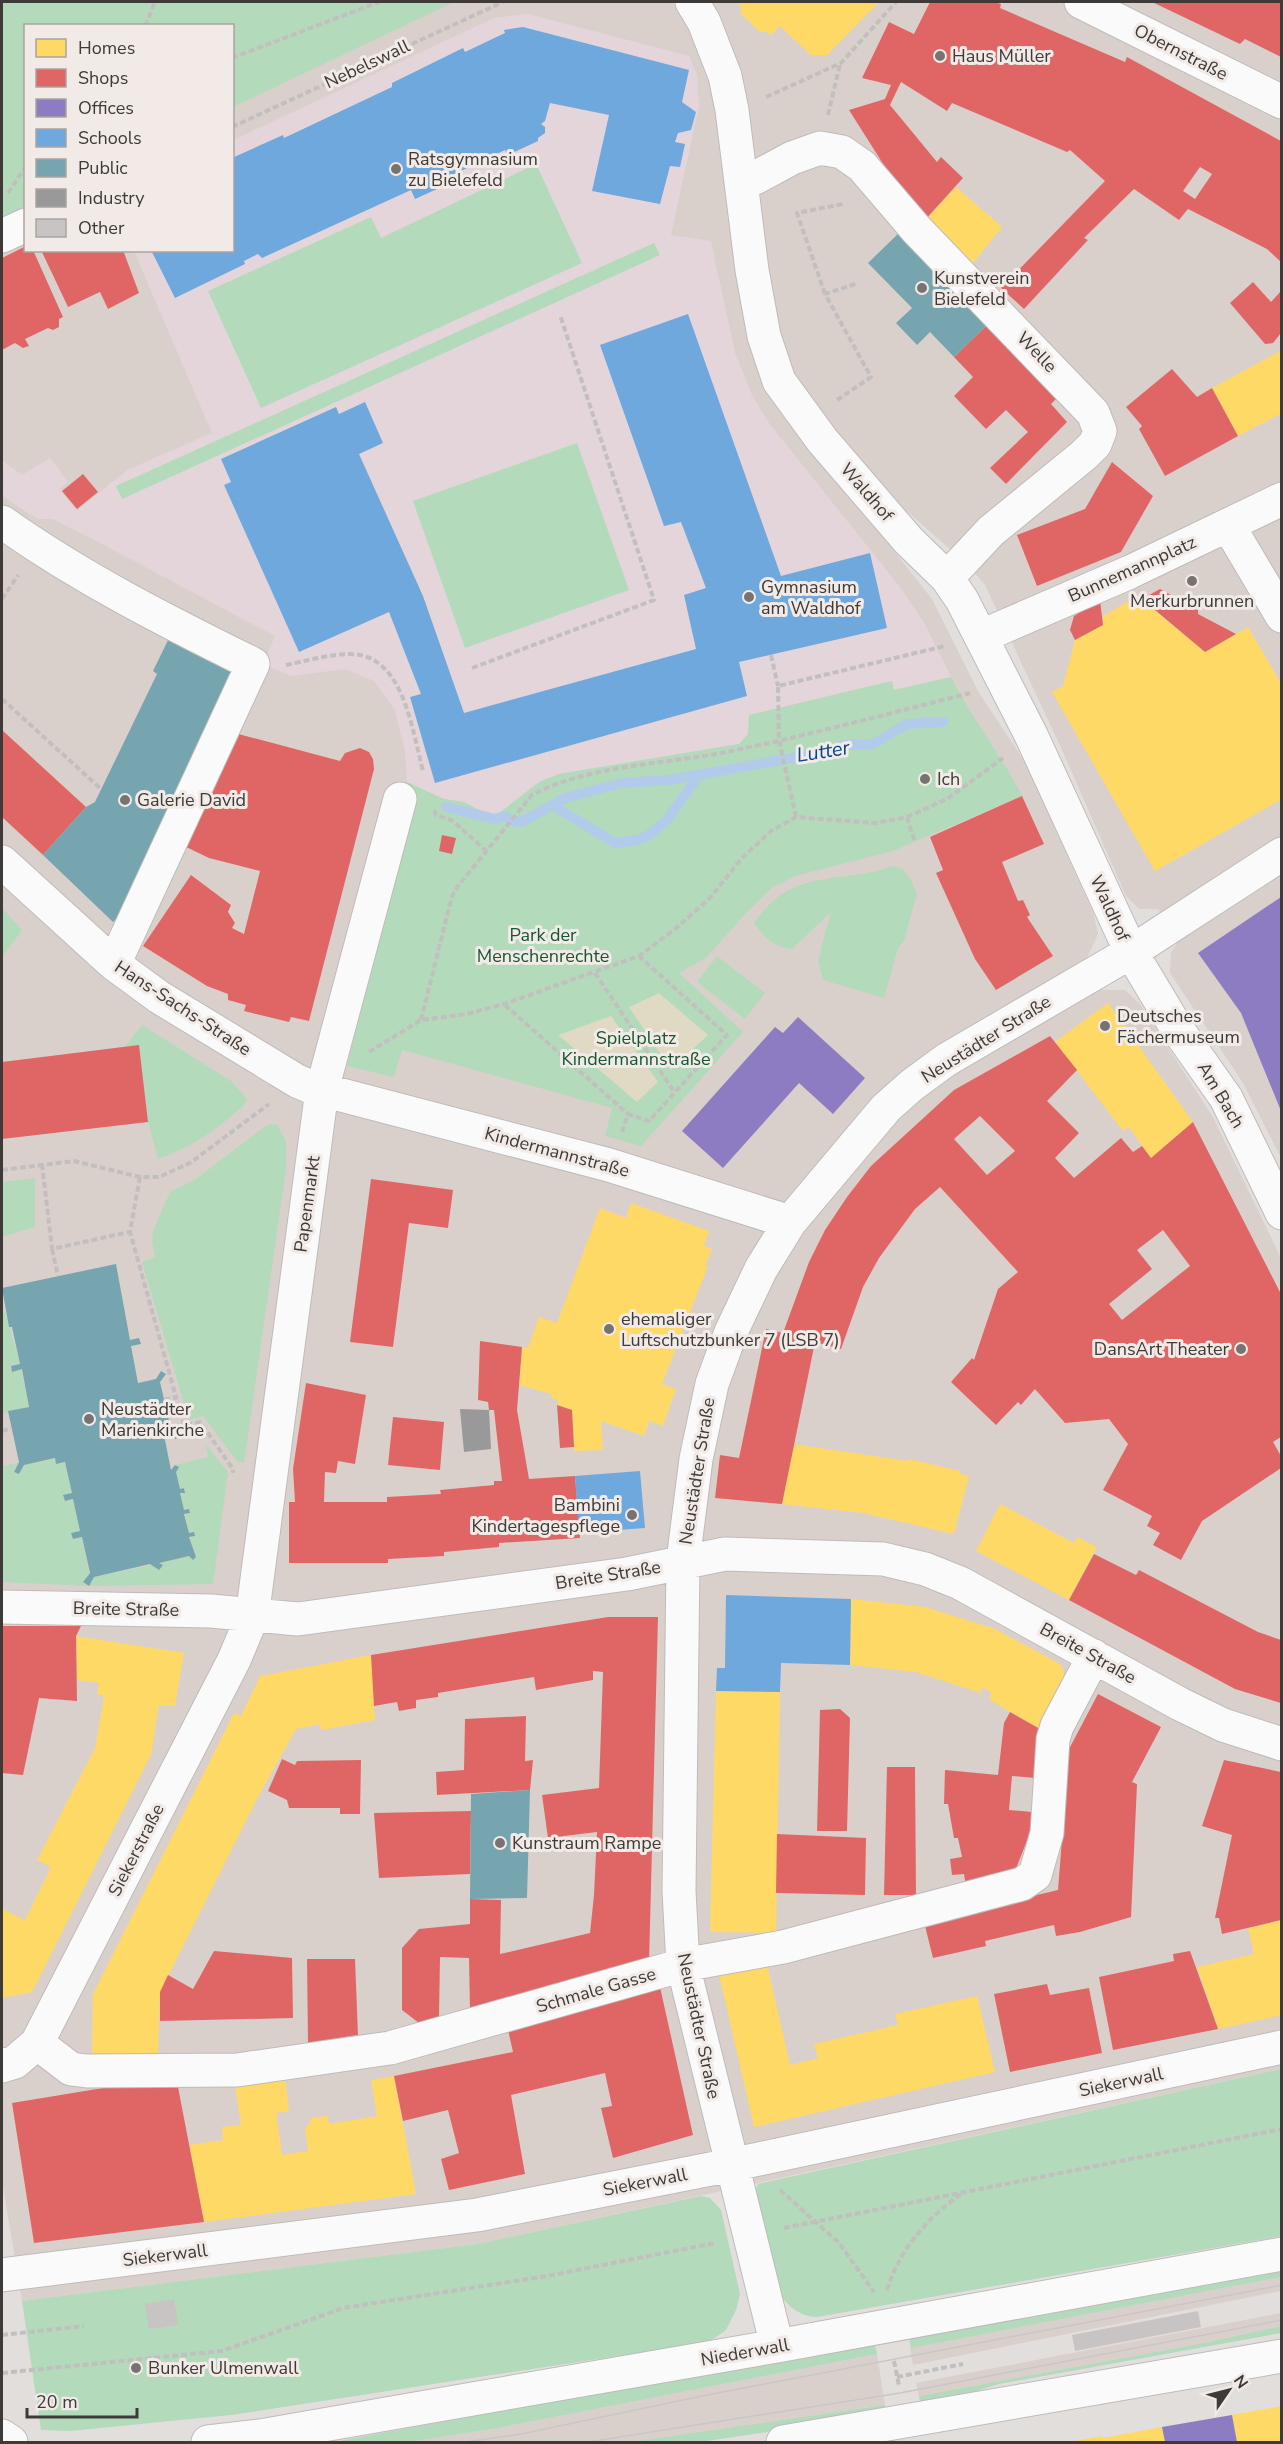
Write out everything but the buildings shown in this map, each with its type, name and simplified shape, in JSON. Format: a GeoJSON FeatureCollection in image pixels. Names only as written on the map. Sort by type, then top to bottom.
{"type":"FeatureCollection","features":[{"type":"Feature","properties":{"kind":"street","name":"Waldhof"},"geometry":{"type":"LineString","coordinates":[[692,2],[722,66],[732,110],[752,270],[768,354],[779,381],[807,421],[909,540],[947,578],[982,636],[1006,684],[1131,952]]}},
{"type":"Feature","properties":{"kind":"street","name":"Obernstraße"},"geometry":{"type":"LineString","coordinates":[[1082,2],[1281,102]]}},
{"type":"Feature","properties":{"kind":"street"},"geometry":{"type":"LineString","coordinates":[[742,185],[792,158],[820,148]]}},
{"type":"Feature","properties":{"kind":"street","name":"Welle"},"geometry":{"type":"LineString","coordinates":[[820,148],[842,152],[862,166],[916,229],[1083,400],[1093,413],[1100,431],[1095,444],[1084,456],[991,531],[947,578]]}},
{"type":"Feature","properties":{"kind":"street"},"geometry":{"type":"LineString","coordinates":[[2,236],[24,226]]}},
{"type":"Feature","properties":{"kind":"street","name":"Bunnemannplatz"},"geometry":{"type":"LineString","coordinates":[[982,636],[1130,572],[1281,499]]}},
{"type":"Feature","properties":{"kind":"street"},"geometry":{"type":"LineString","coordinates":[[2,522],[37,547],[123,598],[253,664],[114,964]]}},
{"type":"Feature","properties":{"kind":"street"},"geometry":{"type":"LineString","coordinates":[[1228,525],[1281,616]]}},
{"type":"Feature","properties":{"kind":"street","name":"Papenmarkt"},"geometry":{"type":"LineString","coordinates":[[252,1617],[322,1090],[416,801]]}},
{"type":"Feature","properties":{"kind":"street","name":"Neustädter Straße"},"geometry":{"type":"LineString","coordinates":[[777,2346],[683,1965],[679,1891],[683,1561],[696,1459],[711,1384],[761,1269],[790,1222],[886,1108],[912,1084],[946,1060],[1131,952],[1281,854]]}},
{"type":"Feature","properties":{"kind":"street","name":"Hans-Sachs-Straße"},"geometry":{"type":"LineString","coordinates":[[2,862],[114,964],[159,997],[287,1075],[322,1090]]}},
{"type":"Feature","properties":{"kind":"street","name":"Am Bach"},"geometry":{"type":"LineString","coordinates":[[1131,952],[1176,1027],[1226,1098],[1281,1213]]}},
{"type":"Feature","properties":{"kind":"street","name":"Kindermannstraße"},"geometry":{"type":"LineString","coordinates":[[322,1090],[609,1165],[790,1222]]}},
{"type":"Feature","properties":{"kind":"street","name":"Breite Straße"},"geometry":{"type":"LineString","coordinates":[[2,1607],[211,1611],[252,1617],[298,1619],[627,1574],[725,1554],[883,1559],[925,1569],[960,1583],[1223,1725],[1281,1744]]}},
{"type":"Feature","properties":{"kind":"street","name":"Siekerstraße"},"geometry":{"type":"LineString","coordinates":[[2,2067],[15,2062],[37,2043],[234,1660],[252,1617]]}},
{"type":"Feature","properties":{"kind":"street","name":"Schmale Gasse"},"geometry":{"type":"LineString","coordinates":[[37,2043],[71,2069],[87,2072],[237,2070],[390,2048],[683,1965],[783,1947],[1022,1884],[1035,1875],[1047,1833],[1053,1739],[1057,1726],[1094,1656]]}},
{"type":"Feature","properties":{"kind":"street","name":"Siekerwall"},"geometry":{"type":"LineString","coordinates":[[2,2275],[429,2223],[731,2165],[1281,2047]]}},
{"type":"Feature","properties":{"kind":"street","name":"Niederwall"},"geometry":{"type":"LineString","coordinates":[[208,2442],[295,2431],[1281,2254]]}},
{"type":"Feature","properties":{"kind":"street"},"geometry":{"type":"LineString","coordinates":[[783,2442],[816,2440],[1281,2356]]}},
{"type":"Feature","properties":{"kind":"street"},"geometry":{"type":"LineString","coordinates":[[2,2436],[11,2442]]}},
{"type":"Feature","properties":{"kind":"path"},"geometry":{"type":"LineString","coordinates":[[146,24],[155,2]]}},
{"type":"Feature","properties":{"kind":"path"},"geometry":{"type":"LineString","coordinates":[[234,57],[379,2]]}},
{"type":"Feature","properties":{"kind":"path","name":"Nebelswall"},"geometry":{"type":"LineString","coordinates":[[234,126],[503,2]]}},
{"type":"Feature","properties":{"kind":"path"},"geometry":{"type":"LineString","coordinates":[[732,110],[809,80],[841,63],[896,2]]}},
{"type":"Feature","properties":{"kind":"path"},"geometry":{"type":"LineString","coordinates":[[820,148],[841,63]]}},
{"type":"Feature","properties":{"kind":"path"},"geometry":{"type":"LineString","coordinates":[[807,421],[871,376],[825,294],[797,213],[843,204]]}},
{"type":"Feature","properties":{"kind":"path"},"geometry":{"type":"LineString","coordinates":[[825,294],[858,283]]}},
{"type":"Feature","properties":{"kind":"path"},"geometry":{"type":"LineString","coordinates":[[472,668],[654,600],[560,315]]}},
{"type":"Feature","properties":{"kind":"path"},"geometry":{"type":"LineString","coordinates":[[778,686],[982,636]]}},
{"type":"Feature","properties":{"kind":"path"},"geometry":{"type":"LineString","coordinates":[[284,665],[351,654],[376,660],[395,681],[407,711],[423,773]]}},
{"type":"Feature","properties":{"kind":"path"},"geometry":{"type":"LineString","coordinates":[[771,655],[778,686],[779,740],[796,818]]}},
{"type":"Feature","properties":{"kind":"path"},"geometry":{"type":"LineString","coordinates":[[1006,684],[779,740],[718,753],[591,774],[546,788],[532,795],[452,896],[422,1020],[467,1014],[504,1004],[595,974],[639,956],[675,929],[710,898],[741,859],[771,831],[796,818],[876,824],[907,817],[946,800],[971,784],[1031,735]]}},
{"type":"Feature","properties":{"kind":"path"},"geometry":{"type":"LineString","coordinates":[[2,699],[101,789]]}},
{"type":"Feature","properties":{"kind":"path"},"geometry":{"type":"LineString","coordinates":[[416,801],[436,815],[453,821],[486,851]]}},
{"type":"Feature","properties":{"kind":"path"},"geometry":{"type":"LineString","coordinates":[[907,817],[915,842]]}},
{"type":"Feature","properties":{"kind":"path"},"geometry":{"type":"LineString","coordinates":[[504,1004],[628,1113],[649,1121],[727,1035],[639,956]]}},
{"type":"Feature","properties":{"kind":"path"},"geometry":{"type":"LineString","coordinates":[[595,974],[675,1093]]}},
{"type":"Feature","properties":{"kind":"path"},"geometry":{"type":"LineString","coordinates":[[2,1170],[74,1161],[140,1177],[159,1177],[190,1163],[265,1107]]}},
{"type":"Feature","properties":{"kind":"path"},"geometry":{"type":"LineString","coordinates":[[609,1165],[628,1113]]}},
{"type":"Feature","properties":{"kind":"path"},"geometry":{"type":"LineString","coordinates":[[42,1164],[52,1249],[58,1276]]}},
{"type":"Feature","properties":{"kind":"path"},"geometry":{"type":"LineString","coordinates":[[140,1177],[130,1232],[184,1426],[200,1422],[233,1469],[232,1479]]}},
{"type":"Feature","properties":{"kind":"path"},"geometry":{"type":"LineString","coordinates":[[52,1249],[130,1232]]}},
{"type":"Feature","properties":{"kind":"path"},"geometry":{"type":"LineString","coordinates":[[164,1400],[176,1397]]}},
{"type":"Feature","properties":{"kind":"path"},"geometry":{"type":"LineString","coordinates":[[2,1431],[11,1428]]}},
{"type":"Feature","properties":{"kind":"path"},"geometry":{"type":"LineString","coordinates":[[2,2373],[222,2352],[343,2308],[547,2277],[814,2221],[1281,2129]]}},
{"type":"Feature","properties":{"kind":"path"},"geometry":{"type":"LineString","coordinates":[[731,2165],[771,2181],[839,2242],[877,2296]]}},
{"type":"Feature","properties":{"kind":"path"},"geometry":{"type":"LineString","coordinates":[[886,2295],[891,2275],[904,2253],[942,2207],[965,2192]]}},
{"type":"Feature","properties":{"kind":"path"},"geometry":{"type":"LineString","coordinates":[[2,2336],[84,2326]]}},
{"type":"Feature","properties":{"kind":"path"},"geometry":{"type":"LineString","coordinates":[[892,2352],[900,2393]]}},
{"type":"Feature","properties":{"kind":"path"},"geometry":{"type":"LineString","coordinates":[[897,2377],[963,2364]]}},
{"type":"Feature","properties":{"kind":"shaded area"},"geometry":{"type":"Polygon","coordinates":[[[2,2],[673,2],[704,61],[720,117],[740,283],[876,528],[932,599],[979,693],[1025,762],[1094,915],[1098,934],[1087,958],[1103,990],[1125,990],[1140,1004],[1213,1117],[1281,1258],[1281,2069],[478,2244],[22,2301],[2,2181],[2,2]]]}},
{"type":"Feature","properties":{"kind":"shaded area"},"geometry":{"type":"Polygon","coordinates":[[[706,2],[1281,2],[1281,1158],[1243,1083],[1170,973],[1171,952],[1178,942],[1158,909],[1139,909],[1126,896],[1062,750],[985,585],[968,565],[876,484],[797,381],[782,350],[706,2]]]}},
{"type":"Feature","properties":{"kind":"shaded area"},"geometry":{"type":"Polygon","coordinates":[[[528,14],[689,56],[697,75],[699,106],[671,235],[711,241],[735,353],[752,395],[769,423],[903,591],[924,623],[951,677],[894,690],[891,681],[750,715],[748,734],[739,744],[559,774],[539,782],[497,815],[464,802],[444,799],[407,782],[405,751],[395,710],[374,681],[345,669],[291,676],[263,664],[275,636],[53,519],[38,519],[2,495],[2,460],[22,475],[50,458],[68,482],[59,489],[77,511],[127,470],[212,433],[134,252],[234,252],[234,140],[494,18],[528,14]]]}},
{"type":"Feature","properties":{"kind":"shaded area"},"geometry":{"type":"Polygon","coordinates":[[[1281,2277],[1281,2291],[913,2365],[910,2348],[1281,2277]]]}},
{"type":"Feature","properties":{"kind":"shaded area"},"geometry":{"type":"Polygon","coordinates":[[[1281,2313],[1281,2326],[1204,2343],[919,2396],[916,2383],[1281,2313]]]}},
{"type":"Feature","properties":{"kind":"shaded area"},"geometry":{"type":"Polygon","coordinates":[[[877,2354],[885,2405],[630,2442],[409,2442],[498,2428],[877,2354]]]}},
{"type":"Feature","properties":{"kind":"green space"},"geometry":{"type":"Polygon","coordinates":[[[2,2],[454,2],[234,107],[234,24],[24,24],[24,207],[2,218],[2,2]]]}},
{"type":"Feature","properties":{"kind":"green space"},"geometry":{"type":"Polygon","coordinates":[[[536,164],[582,263],[261,408],[208,291],[371,217],[381,238],[536,164]]]}},
{"type":"Feature","properties":{"kind":"green space"},"geometry":{"type":"Polygon","coordinates":[[[654,243],[660,255],[122,499],[116,486],[654,243]]]}},
{"type":"Feature","properties":{"kind":"green space"},"geometry":{"type":"Polygon","coordinates":[[[577,443],[629,590],[465,648],[413,501],[577,443]]]}},
{"type":"Feature","properties":{"kind":"green space","name":"Park der Menschenrechte"},"geometry":{"type":"Polygon","coordinates":[[[951,677],[1022,796],[893,851],[795,876],[772,888],[707,957],[679,973],[743,1032],[641,1146],[605,1136],[612,1108],[402,1050],[394,1077],[347,1066],[413,814],[407,782],[444,799],[464,802],[497,815],[539,782],[559,774],[739,744],[748,734],[749,715],[892,681],[894,690],[951,677]]]}},
{"type":"Feature","properties":{"kind":"green space"},"geometry":{"type":"Polygon","coordinates":[[[893,866],[905,873],[917,893],[904,941],[898,948],[884,998],[823,980],[818,960],[831,912],[792,949],[770,941],[754,923],[769,905],[785,892],[801,885],[818,880],[873,872],[893,866]]]}},
{"type":"Feature","properties":{"kind":"green space"},"geometry":{"type":"Polygon","coordinates":[[[2,908],[22,930],[2,957],[2,908]]]}},
{"type":"Feature","properties":{"kind":"green space"},"geometry":{"type":"Polygon","coordinates":[[[717,956],[765,993],[745,1019],[697,982],[717,956]]]}},
{"type":"Feature","properties":{"kind":"green space"},"geometry":{"type":"Polygon","coordinates":[[[142,1025],[231,1081],[248,1100],[207,1135],[183,1149],[158,1159],[148,1122],[139,1046],[125,1047],[142,1025]]]}},
{"type":"Feature","properties":{"kind":"green space"},"geometry":{"type":"Polygon","coordinates":[[[277,1124],[286,1141],[286,1168],[244,1463],[237,1461],[203,1416],[189,1420],[142,1262],[155,1257],[152,1242],[153,1231],[170,1192],[196,1179],[267,1125],[277,1124]]]}},
{"type":"Feature","properties":{"kind":"green space"},"geometry":{"type":"Polygon","coordinates":[[[35,1178],[35,1227],[2,1237],[2,1182],[35,1178]]]}},
{"type":"Feature","properties":{"kind":"green space"},"geometry":{"type":"Polygon","coordinates":[[[5,1312],[20,1364],[10,1366],[11,1371],[21,1369],[29,1406],[2,1414],[2,1313],[5,1312]]]}},
{"type":"Feature","properties":{"kind":"green space"},"geometry":{"type":"Polygon","coordinates":[[[206,1445],[228,1472],[213,1584],[88,1586],[94,1577],[151,1565],[159,1570],[163,1565],[159,1563],[189,1556],[194,1560],[196,1557],[190,1538],[194,1537],[194,1532],[189,1533],[185,1515],[190,1513],[189,1509],[184,1510],[180,1494],[185,1492],[185,1488],[179,1489],[176,1472],[179,1467],[175,1465],[208,1457],[206,1445]]]}},
{"type":"Feature","properties":{"kind":"green space"},"geometry":{"type":"Polygon","coordinates":[[[55,1459],[57,1464],[65,1463],[72,1493],[63,1496],[65,1501],[73,1500],[80,1531],[71,1534],[73,1539],[82,1538],[89,1573],[83,1582],[88,1586],[2,1582],[2,1466],[19,1463],[13,1472],[19,1474],[24,1465],[55,1459]]]}},
{"type":"Feature","properties":{"kind":"green space"},"geometry":{"type":"Polygon","coordinates":[[[1281,2069],[1282,2236],[817,2317],[804,2315],[794,2309],[777,2291],[753,2197],[758,2184],[1281,2069]]]}},
{"type":"Feature","properties":{"kind":"green space"},"geometry":{"type":"Polygon","coordinates":[[[701,2196],[710,2198],[721,2210],[740,2294],[736,2310],[726,2330],[702,2343],[231,2415],[71,2431],[41,2430],[22,2301],[478,2244],[701,2196]]]}},
{"type":"Feature","properties":{"kind":"green space"},"geometry":{"type":"Polygon","coordinates":[[[1281,2264],[1281,2277],[911,2348],[909,2339],[1281,2264]]]}},
{"type":"Feature","properties":{"kind":"green space"},"geometry":{"type":"Polygon","coordinates":[[[1281,2326],[1281,2333],[999,2384],[921,2408],[919,2396],[1204,2343],[1281,2326]]]}},
{"type":"Feature","properties":{"kind":"green space"},"geometry":{"type":"Polygon","coordinates":[[[875,2345],[877,2354],[498,2428],[409,2442],[333,2442],[781,2359],[875,2345]]]}},
{"type":"Feature","properties":{"kind":"green space"},"geometry":{"type":"Polygon","coordinates":[[[885,2405],[887,2414],[700,2442],[630,2442],[885,2405]]]}},
{"type":"Feature","properties":{"kind":"sand"},"geometry":{"type":"Polygon","coordinates":[[[659,993],[708,1035],[671,1070],[629,1007],[659,993]]]}},
{"type":"Feature","properties":{"kind":"sand"},"geometry":{"type":"Polygon","coordinates":[[[611,1016],[658,1082],[637,1102],[558,1035],[611,1016]]]}},
{"type":"Feature","properties":{"kind":"waterway","name":"Lutter"},"geometry":{"type":"LineString","coordinates":[[446,807],[494,819],[505,816],[515,822],[523,821],[565,798],[622,783],[669,780],[826,752],[845,745],[873,744],[907,724],[943,722]]}},
{"type":"Feature","properties":{"kind":"waterway","name":"Lutter"},"geometry":{"type":"LineString","coordinates":[[552,805],[615,843],[638,840],[649,835],[667,820],[700,774]]}},
{"type":"Feature","properties":{"kind":"tram line"},"geometry":{"type":"LineString","coordinates":[[466,2442],[521,2434],[702,2396],[1282,2285]]}},
{"type":"Feature","properties":{"kind":"tram line"},"geometry":{"type":"LineString","coordinates":[[588,2442],[900,2393],[1282,2320]]}},
{"type":"Feature","properties":{"kind":"place","name":"Haus Müller"},"geometry":{"type":"Point","coordinates":[940,56]}},
{"type":"Feature","properties":{"kind":"place","name":"Ratsgymnasium zu Bielefeld"},"geometry":{"type":"Point","coordinates":[396,169]}},
{"type":"Feature","properties":{"kind":"place","name":"Kunstverein Bielefeld"},"geometry":{"type":"Point","coordinates":[922,288]}},
{"type":"Feature","properties":{"kind":"place","name":"Merkurbrunnen"},"geometry":{"type":"Point","coordinates":[1192,581]}},
{"type":"Feature","properties":{"kind":"place","name":"Gymnasium am Waldhof"},"geometry":{"type":"Point","coordinates":[749,597]}},
{"type":"Feature","properties":{"kind":"place","name":"Ich"},"geometry":{"type":"Point","coordinates":[925,779]}},
{"type":"Feature","properties":{"kind":"place","name":"Galerie David"},"geometry":{"type":"Point","coordinates":[125,800]}},
{"type":"Feature","properties":{"kind":"place","name":"Deutsches Fächermuseum"},"geometry":{"type":"Point","coordinates":[1105,1026]}},
{"type":"Feature","properties":{"kind":"place","name":"ehemaliger Luftschutzbunker 7 (LSB 7)"},"geometry":{"type":"Point","coordinates":[609,1329]}},
{"type":"Feature","properties":{"kind":"place","name":"DansArt Theater"},"geometry":{"type":"Point","coordinates":[1241,1349]}},
{"type":"Feature","properties":{"kind":"place","name":"Neustädter Marienkirche"},"geometry":{"type":"Point","coordinates":[89,1419]}},
{"type":"Feature","properties":{"kind":"place","name":"Bambini Kindertagespflege"},"geometry":{"type":"Point","coordinates":[632,1515]}},
{"type":"Feature","properties":{"kind":"place","name":"Kunstraum Rampe"},"geometry":{"type":"Point","coordinates":[500,1843]}},
{"type":"Feature","properties":{"kind":"place","name":"Bunker Ulmenwall"},"geometry":{"type":"Point","coordinates":[136,2368]}},
{"type":"Feature","properties":{"kind":"park label","name":"Spielplatz Kindermannstraße"},"geometry":{"type":"Point","coordinates":[636,1048]}}]}
